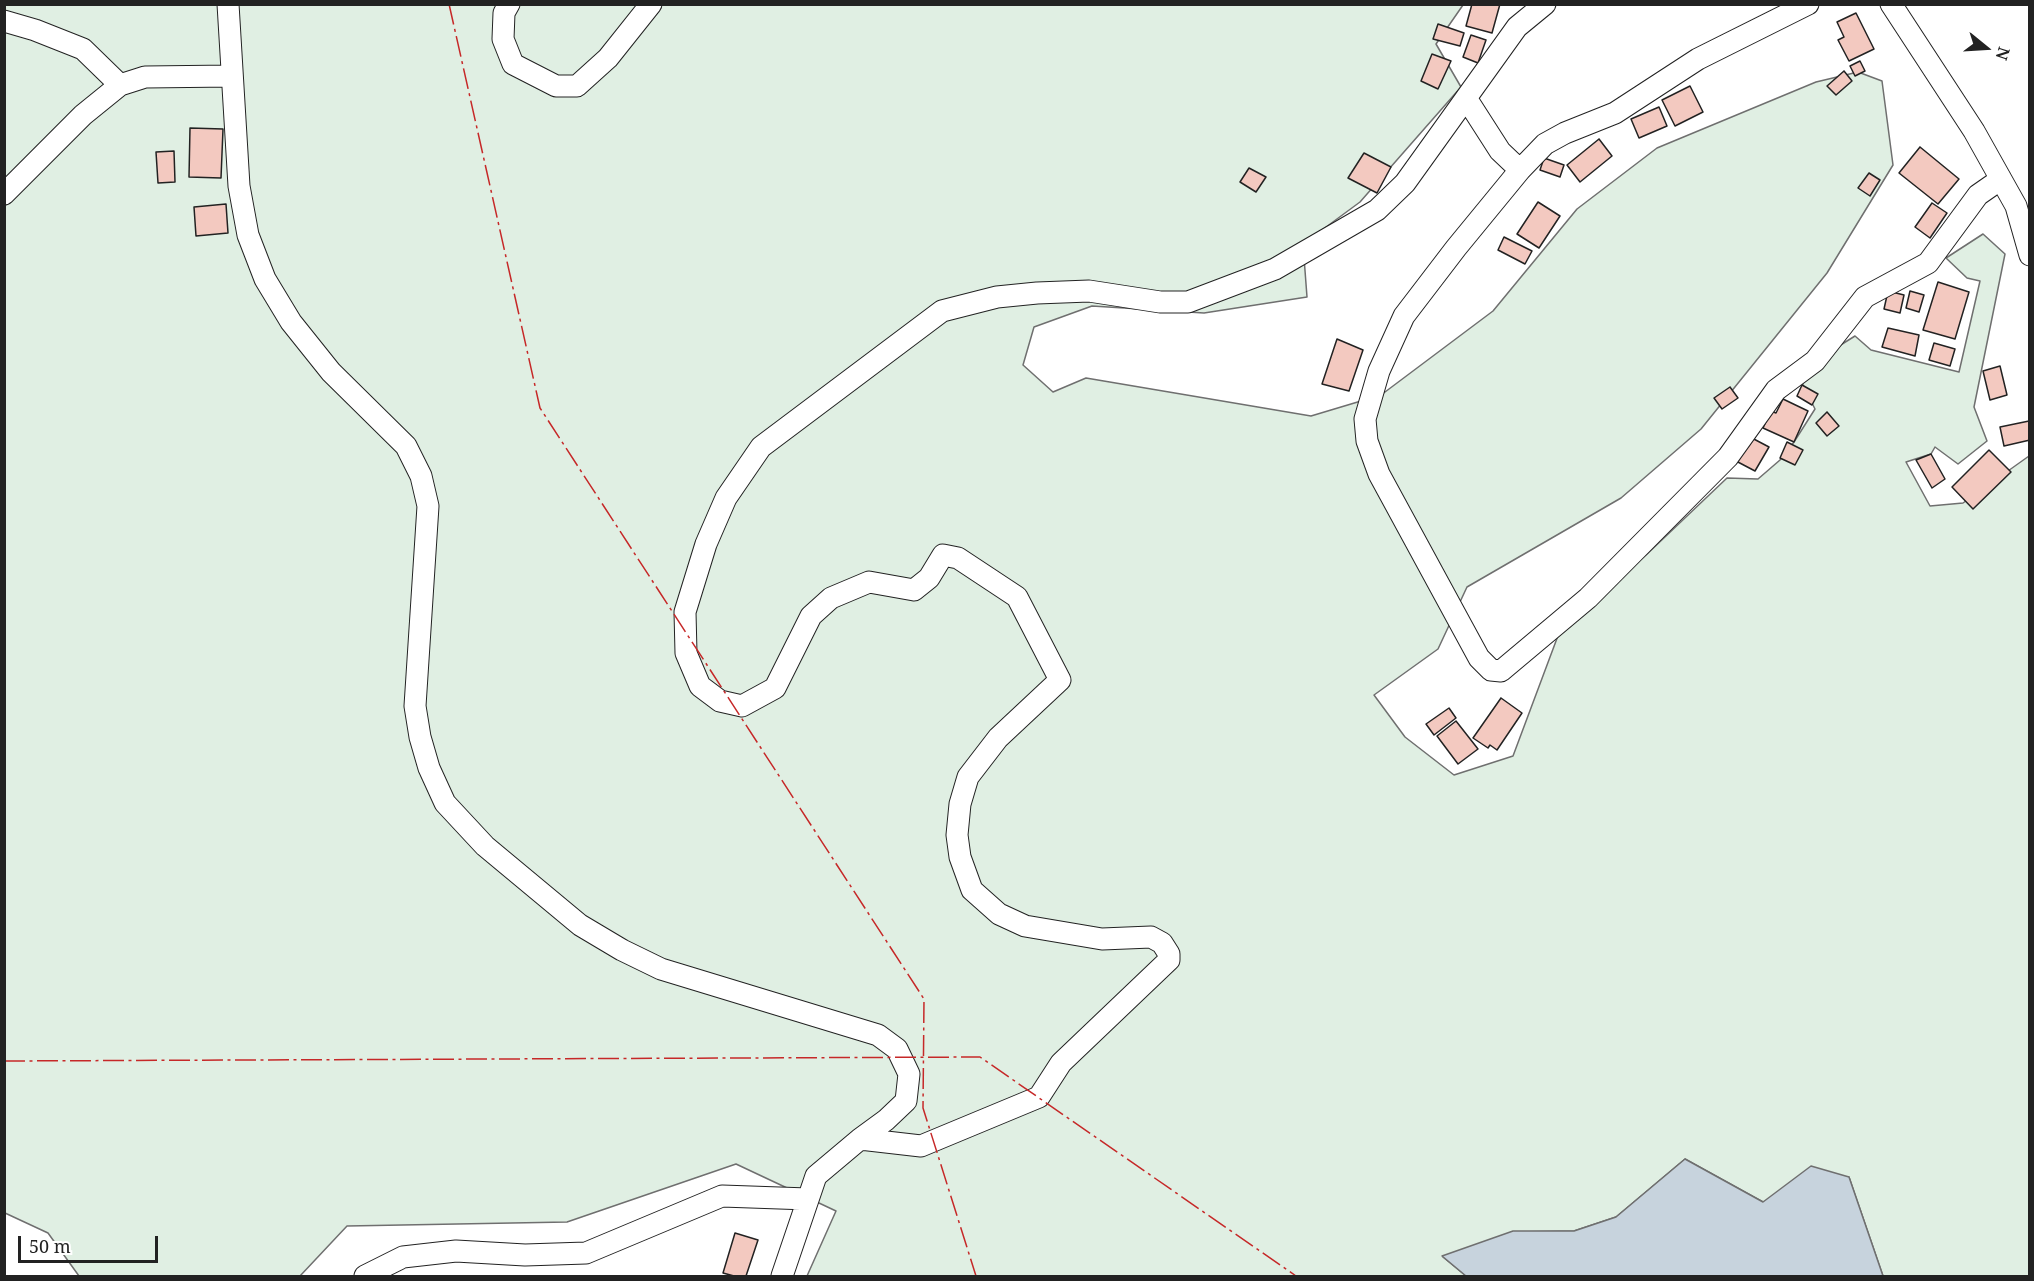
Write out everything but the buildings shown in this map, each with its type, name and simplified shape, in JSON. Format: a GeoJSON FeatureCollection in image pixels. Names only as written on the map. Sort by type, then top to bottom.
{"type":"FeatureCollection","features":[{"type":"Feature","properties":{"kind":"street"},"geometry":{"type":"LineString","coordinates":[[228,4],[239,186],[248,235],[265,279],[291,322],[331,372],[406,446],[421,476],[428,506],[415,706],[420,737],[429,768],[445,803],[485,846],[504,862],[580,925],[622,950],[661,969],[878,1035],[897,1049],[909,1074],[906,1101],[816,1176],[782,1276]]}},
{"type":"Feature","properties":{"kind":"street"},"geometry":{"type":"LineString","coordinates":[[509,4],[504,14],[503,39],[513,64],[556,86],[577,86],[608,58],[651,4]]}},
{"type":"Feature","properties":{"kind":"street"},"geometry":{"type":"LineString","coordinates":[[860,1138],[921,1146],[1039,1097],[1061,1063],[1169,960],[1169,954],[1162,943],[1151,937],[1102,939],[1025,926],[999,914],[972,890],[960,857],[957,835],[960,804],[968,777],[998,738],[1060,680],[1017,597],[958,558],[943,555],[929,578],[914,590],[869,582],[831,598],[811,616],[775,688],[742,706],[720,701],[700,686],[686,653],[685,612],[706,544],[726,498],[761,447],[942,311],[997,297],[1089,291],[1161,302],[1188,302],[1275,269],[1377,210],[1405,183],[1517,27],[1545,4]]}},
{"type":"Feature","properties":{"kind":"street"},"geometry":{"type":"LineString","coordinates":[[1808,4],[1698,59],[1615,113],[1565,133],[1545,144],[1520,170],[1456,248],[1404,316],[1379,371],[1365,419],[1367,441],[1379,474],[1479,658],[1491,670],[1501,670],[1588,598],[1728,457],[1776,390],[1815,361],[1865,297],[1928,263],[1978,195],[2001,179]]}},
{"type":"Feature","properties":{"kind":"street"},"geometry":{"type":"LineString","coordinates":[[1891,4],[1974,131],[2016,206],[2030,255]]}},
{"type":"Feature","properties":{"kind":"street"},"geometry":{"type":"LineString","coordinates":[[4,21],[35,30],[82,50],[120,85]]}},
{"type":"Feature","properties":{"kind":"street"},"geometry":{"type":"LineString","coordinates":[[4,194],[83,115],[120,85],[145,77],[231,76]]}},
{"type":"Feature","properties":{"kind":"street"},"geometry":{"type":"LineString","coordinates":[[1466,98],[1500,151],[1520,170]]}},
{"type":"Feature","properties":{"kind":"street"},"geometry":{"type":"LineString","coordinates":[[364,1276],[403,1257],[446,1252],[525,1255],[586,1253],[722,1196],[808,1199]]}},
{"type":"Feature","properties":{"kind":"green space"},"geometry":{"type":"Polygon","coordinates":[[[5,5],[1463,5],[1436,44],[1461,87],[1360,202],[1303,244],[1307,297],[1204,313],[1092,306],[1034,327],[1023,365],[1053,392],[1086,378],[1311,416],[1381,395],[1493,311],[1577,209],[1657,148],[1816,82],[1858,72],[1882,81],[1893,165],[1827,273],[1701,429],[1621,498],[1467,587],[1438,649],[1374,695],[1405,737],[1454,775],[1513,756],[1562,625],[1646,555],[1727,478],[1758,479],[1780,460],[1815,409],[1801,381],[1839,346],[1855,336],[1871,350],[1959,372],[1980,281],[1967,278],[1946,258],[1983,234],[2005,254],[1974,407],[1987,441],[1958,464],[1935,447],[1931,454],[1906,462],[1930,506],[1963,503],[2029,456],[2029,1276],[1883,1276],[1849,1177],[1763,1202],[1685,1159],[1616,1217],[1574,1231],[1513,1232],[1443,1257],[1466,1276],[807,1276],[836,1211],[736,1164],[567,1222],[347,1226],[300,1276],[79,1276],[48,1233],[5,1213],[5,5]]]}},
{"type":"Feature","properties":{"kind":"shaded area"},"geometry":{"type":"Polygon","coordinates":[[[1685,1159],[1763,1202],[1811,1166],[1849,1177],[1883,1276],[1466,1276],[1442,1256],[1513,1231],[1574,1231],[1616,1217],[1685,1159]]]}},
{"type":"Feature","properties":{"kind":"power"},"geometry":{"type":"LineString","coordinates":[[449,4],[540,408],[924,999],[923,1108],[976,1276]]}},
{"type":"Feature","properties":{"kind":"power"},"geometry":{"type":"LineString","coordinates":[[4,1061],[980,1057],[1296,1276]]}}]}
